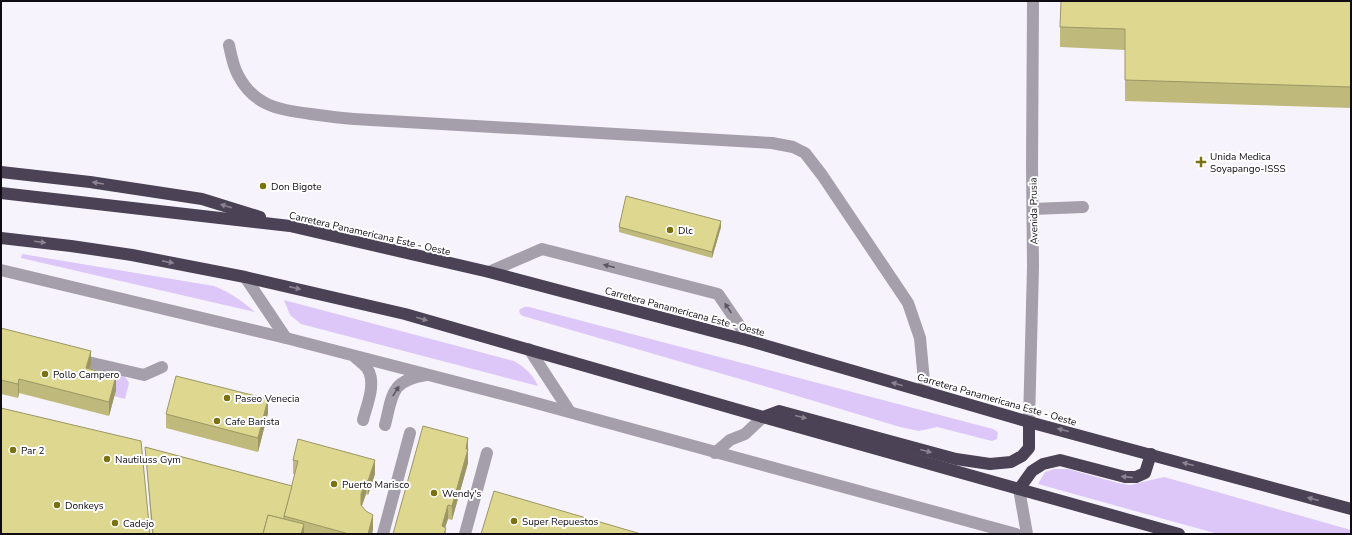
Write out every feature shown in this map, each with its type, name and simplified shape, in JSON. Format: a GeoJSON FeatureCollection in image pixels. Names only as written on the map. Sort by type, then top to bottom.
{"type":"FeatureCollection","features":[{"type":"Feature","properties":{"kind":"highway"},"geometry":{"type":"LineString","coordinates":[[1,172],[90,182],[202,199],[290,226]]}},
{"type":"Feature","properties":{"kind":"highway","name":"Carretera Panamericana Este - Oeste"},"geometry":{"type":"LineString","coordinates":[[1,193],[290,226],[489,272],[750,341],[1029,422],[1351,509]]}},
{"type":"Feature","properties":{"kind":"highway"},"geometry":{"type":"LineString","coordinates":[[5,239],[132,255],[245,277],[405,314],[1179,534]]}},
{"type":"Feature","properties":{"kind":"highway"},"geometry":{"type":"LineString","coordinates":[[763,417],[779,411],[956,459],[990,464],[1011,462],[1022,456],[1029,448],[1029,422]]}},
{"type":"Feature","properties":{"kind":"highway"},"geometry":{"type":"LineString","coordinates":[[1019,489],[1032,471],[1043,464],[1060,460],[1125,477],[1136,477],[1145,473],[1151,454]]}},
{"type":"Feature","properties":{"kind":"street","name":"Avenida Prusia"},"geometry":{"type":"LineString","coordinates":[[1029,422],[1033,267],[1033,1]]}},
{"type":"Feature","properties":{"kind":"street"},"geometry":{"type":"LineString","coordinates":[[229,45],[237,74],[254,97],[270,106],[286,111],[354,119],[772,143],[793,147],[805,153],[822,174],[908,303],[920,338],[925,392]]}},
{"type":"Feature","properties":{"kind":"street"},"geometry":{"type":"LineString","coordinates":[[1033,209],[1083,207]]}},
{"type":"Feature","properties":{"kind":"street"},"geometry":{"type":"LineString","coordinates":[[489,272],[542,249],[718,294],[750,341]]}},
{"type":"Feature","properties":{"kind":"street"},"geometry":{"type":"LineString","coordinates":[[1,270],[286,338],[514,396],[715,453],[1016,534]]}},
{"type":"Feature","properties":{"kind":"street"},"geometry":{"type":"LineString","coordinates":[[245,277],[286,338]]}},
{"type":"Feature","properties":{"kind":"street"},"geometry":{"type":"LineString","coordinates":[[529,349],[570,412]]}},
{"type":"Feature","properties":{"kind":"street"},"geometry":{"type":"LineString","coordinates":[[60,355],[144,375],[162,367]]}},
{"type":"Feature","properties":{"kind":"street"},"geometry":{"type":"LineString","coordinates":[[353,355],[367,368],[372,378],[372,385],[363,420]]}},
{"type":"Feature","properties":{"kind":"street"},"geometry":{"type":"LineString","coordinates":[[385,425],[395,389],[408,380],[427,374]]}},
{"type":"Feature","properties":{"kind":"street"},"geometry":{"type":"LineString","coordinates":[[715,453],[730,440],[745,434],[763,417]]}},
{"type":"Feature","properties":{"kind":"street"},"geometry":{"type":"LineString","coordinates":[[384,534],[410,433]]}},
{"type":"Feature","properties":{"kind":"street"},"geometry":{"type":"LineString","coordinates":[[465,534],[487,452]]}},
{"type":"Feature","properties":{"kind":"street"},"geometry":{"type":"LineString","coordinates":[[1019,489],[1027,534]]}},
{"type":"Feature","properties":{"kind":"shaded area"},"geometry":{"type":"Polygon","coordinates":[[[22,254],[214,286],[236,297],[255,312],[21,258],[22,254]]]}},
{"type":"Feature","properties":{"kind":"shaded area"},"geometry":{"type":"Polygon","coordinates":[[[284,300],[514,361],[528,371],[538,386],[301,324],[290,315],[284,300]]]}},
{"type":"Feature","properties":{"kind":"shaded area"},"geometry":{"type":"Polygon","coordinates":[[[524,307],[529,307],[993,429],[998,432],[997,439],[992,441],[937,427],[919,431],[900,427],[523,316],[520,314],[519,310],[524,307]]]}},
{"type":"Feature","properties":{"kind":"shaded area"},"geometry":{"type":"Polygon","coordinates":[[[91,365],[124,375],[129,383],[125,399],[114,396],[86,382],[91,365]]]}},
{"type":"Feature","properties":{"kind":"shaded area"},"geometry":{"type":"Polygon","coordinates":[[[1054,469],[1068,469],[1130,485],[1164,477],[1351,530],[1351,534],[1218,534],[1038,484],[1045,472],[1054,469]]]}},
{"type":"Feature","properties":{"kind":"building"},"geometry":{"type":"Polygon","coordinates":[[[1061,1],[1351,1],[1351,87],[1125,80],[1125,29],[1060,27],[1061,1]]]}},
{"type":"Feature","properties":{"kind":"building","name":"Dlc"},"geometry":{"type":"Polygon","coordinates":[[[626,196],[721,221],[712,252],[619,227],[626,196]]]}},
{"type":"Feature","properties":{"kind":"building","name":"Pollo Campero"},"geometry":{"type":"Polygon","coordinates":[[[1,328],[91,351],[86,368],[116,376],[109,402],[19,379],[18,384],[1,380],[1,328]]]}},
{"type":"Feature","properties":{"kind":"building","name":"Cafe Barista"},"geometry":{"type":"Polygon","coordinates":[[[176,376],[268,399],[258,438],[166,414],[176,376]]]}},
{"type":"Feature","properties":{"kind":"building"},"geometry":{"type":"Polygon","coordinates":[[[1,408],[141,441],[150,534],[1,534],[1,408]]]}},
{"type":"Feature","properties":{"kind":"building","name":"Wendy's"},"geometry":{"type":"Polygon","coordinates":[[[423,426],[468,438],[466,449],[468,449],[452,506],[448,505],[442,526],[446,528],[444,534],[393,534],[423,426]]]}},
{"type":"Feature","properties":{"kind":"building","name":"Puerto Marisco"},"geometry":{"type":"Polygon","coordinates":[[[298,439],[375,460],[368,481],[366,480],[361,494],[361,505],[366,511],[373,515],[368,534],[349,534],[284,516],[298,461],[293,460],[298,439]]]}},
{"type":"Feature","properties":{"kind":"building"},"geometry":{"type":"Polygon","coordinates":[[[145,447],[292,486],[284,519],[268,515],[263,534],[153,534],[145,447]]]}},
{"type":"Feature","properties":{"kind":"building"},"geometry":{"type":"Polygon","coordinates":[[[494,491],[641,534],[481,534],[494,491]]]}},
{"type":"Feature","properties":{"kind":"building"},"geometry":{"type":"Polygon","coordinates":[[[268,515],[304,524],[301,534],[263,534],[268,515]]]}},
{"type":"Feature","properties":{"kind":"place","name":"Unida Medica Soyapango-ISSS"},"geometry":{"type":"Point","coordinates":[1201,162]}},
{"type":"Feature","properties":{"kind":"place","name":"Don Bigote"},"geometry":{"type":"Point","coordinates":[263,186]}},
{"type":"Feature","properties":{"kind":"place","name":"Dlc"},"geometry":{"type":"Point","coordinates":[670,230]}},
{"type":"Feature","properties":{"kind":"place","name":"Pollo Campero"},"geometry":{"type":"Point","coordinates":[45,374]}},
{"type":"Feature","properties":{"kind":"place","name":"Paseo Venecia"},"geometry":{"type":"Point","coordinates":[227,398]}},
{"type":"Feature","properties":{"kind":"place","name":"Cafe Barista"},"geometry":{"type":"Point","coordinates":[217,421]}},
{"type":"Feature","properties":{"kind":"place","name":"Par 2"},"geometry":{"type":"Point","coordinates":[13,450]}},
{"type":"Feature","properties":{"kind":"place","name":"Nautiluss Gym"},"geometry":{"type":"Point","coordinates":[107,459]}},
{"type":"Feature","properties":{"kind":"place","name":"Puerto Marisco"},"geometry":{"type":"Point","coordinates":[334,484]}},
{"type":"Feature","properties":{"kind":"place","name":"Wendy's"},"geometry":{"type":"Point","coordinates":[434,493]}},
{"type":"Feature","properties":{"kind":"place","name":"Donkeys"},"geometry":{"type":"Point","coordinates":[57,505]}},
{"type":"Feature","properties":{"kind":"place","name":"Super Repuestos"},"geometry":{"type":"Point","coordinates":[514,521]}},
{"type":"Feature","properties":{"kind":"place","name":"Cadejo"},"geometry":{"type":"Point","coordinates":[115,523]}}]}
